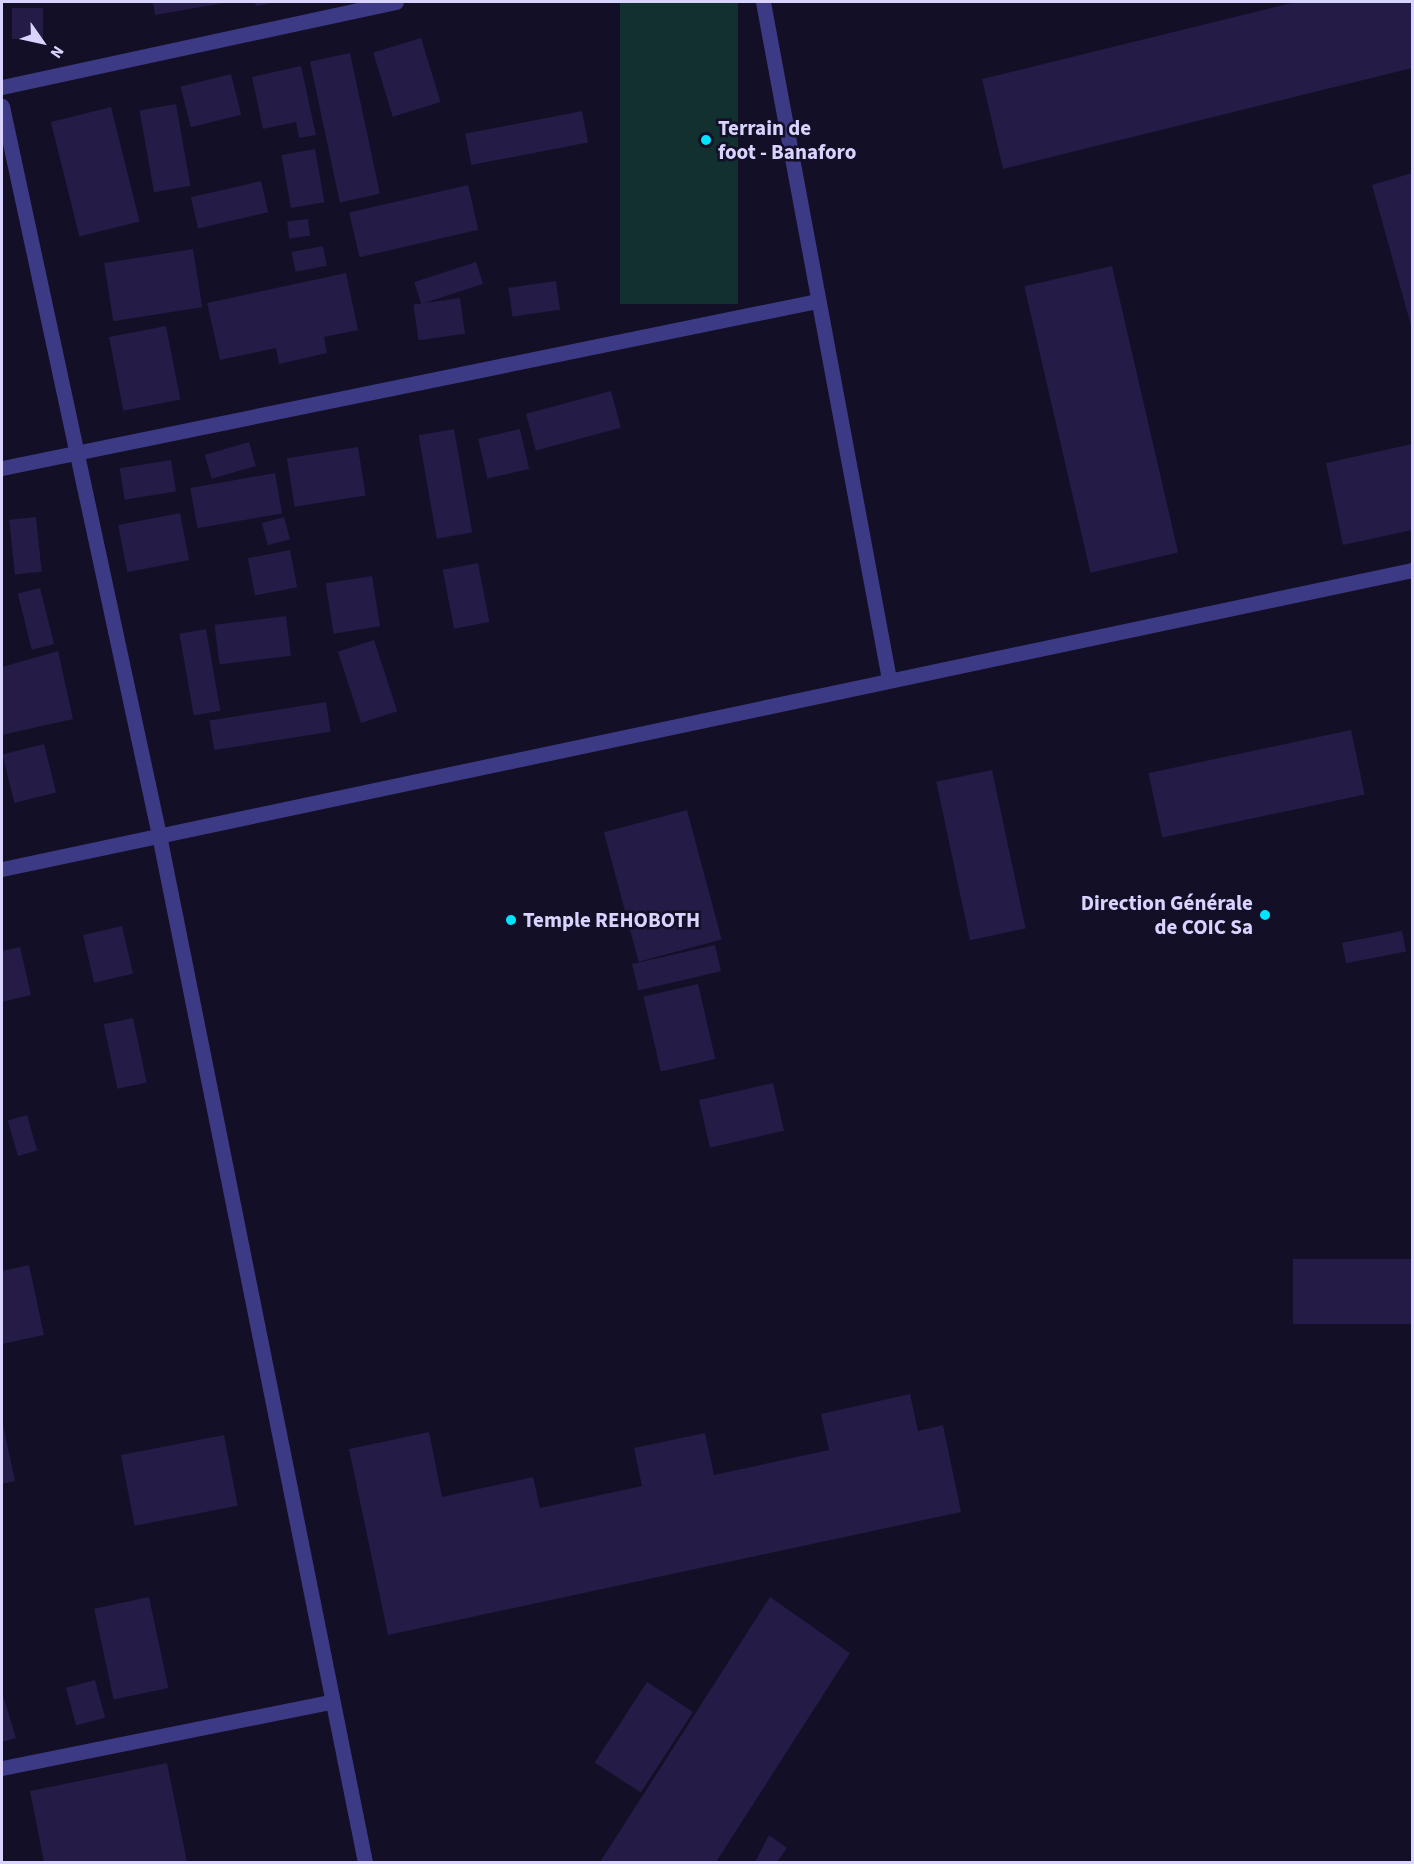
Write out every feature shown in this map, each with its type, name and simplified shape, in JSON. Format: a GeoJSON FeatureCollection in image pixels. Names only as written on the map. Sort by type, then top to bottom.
{"type":"FeatureCollection","features":[{"type":"Feature","properties":{"kind":"street"},"geometry":{"type":"LineString","coordinates":[[2,87],[396,2]]}},
{"type":"Feature","properties":{"kind":"street"},"geometry":{"type":"LineString","coordinates":[[763,2],[889,678]]}},
{"type":"Feature","properties":{"kind":"street"},"geometry":{"type":"LineString","coordinates":[[2,106],[159,835],[330,1702],[365,1863]]}},
{"type":"Feature","properties":{"kind":"street"},"geometry":{"type":"LineString","coordinates":[[2,468],[817,301]]}},
{"type":"Feature","properties":{"kind":"street"},"geometry":{"type":"LineString","coordinates":[[2,869],[889,678],[1413,570]]}},
{"type":"Feature","properties":{"kind":"street"},"geometry":{"type":"LineString","coordinates":[[2,1768],[330,1702]]}},
{"type":"Feature","properties":{"kind":"green space","name":"Terrain de foot - Banaforo"},"geometry":{"type":"Polygon","coordinates":[[[620,2],[738,2],[738,304],[620,304],[620,2]]]}},
{"type":"Feature","properties":{"kind":"building"},"geometry":{"type":"Polygon","coordinates":[[[153,2],[224,2],[224,3],[155,15],[153,2]]]}},
{"type":"Feature","properties":{"kind":"building"},"geometry":{"type":"Polygon","coordinates":[[[255,2],[272,2],[272,3],[256,6],[255,2]]]}},
{"type":"Feature","properties":{"kind":"building"},"geometry":{"type":"Polygon","coordinates":[[[1295,2],[1412,2],[1412,68],[1003,169],[982,79],[1295,2]]]}},
{"type":"Feature","properties":{"kind":"building"},"geometry":{"type":"Polygon","coordinates":[[[12,8],[43,8],[43,39],[12,39],[12,8]]]}},
{"type":"Feature","properties":{"kind":"building"},"geometry":{"type":"Polygon","coordinates":[[[421,38],[441,102],[393,117],[373,53],[421,38]]]}},
{"type":"Feature","properties":{"kind":"building"},"geometry":{"type":"Polygon","coordinates":[[[350,53],[380,194],[340,202],[310,62],[350,53]]]}},
{"type":"Feature","properties":{"kind":"building"},"geometry":{"type":"Polygon","coordinates":[[[301,66],[316,135],[299,138],[296,122],[263,129],[252,77],[301,66]]]}},
{"type":"Feature","properties":{"kind":"building"},"geometry":{"type":"Polygon","coordinates":[[[231,74],[241,115],[191,127],[181,87],[231,74]]]}},
{"type":"Feature","properties":{"kind":"building"},"geometry":{"type":"Polygon","coordinates":[[[176,104],[190,186],[154,192],[140,110],[176,104]]]}},
{"type":"Feature","properties":{"kind":"building"},"geometry":{"type":"Polygon","coordinates":[[[111,107],[140,221],[79,236],[51,122],[111,107]]]}},
{"type":"Feature","properties":{"kind":"building"},"geometry":{"type":"Polygon","coordinates":[[[582,111],[588,142],[471,165],[465,134],[582,111]]]}},
{"type":"Feature","properties":{"kind":"building"},"geometry":{"type":"Polygon","coordinates":[[[315,149],[324,202],[291,208],[282,155],[315,149]]]}},
{"type":"Feature","properties":{"kind":"building"},"geometry":{"type":"Polygon","coordinates":[[[1412,173],[1412,329],[1372,185],[1412,173]]]}},
{"type":"Feature","properties":{"kind":"building"},"geometry":{"type":"Polygon","coordinates":[[[261,181],[268,212],[198,228],[191,197],[261,181]]]}},
{"type":"Feature","properties":{"kind":"building"},"geometry":{"type":"Polygon","coordinates":[[[468,185],[478,230],[359,257],[349,212],[468,185]]]}},
{"type":"Feature","properties":{"kind":"building"},"geometry":{"type":"Polygon","coordinates":[[[308,219],[310,236],[289,238],[287,222],[308,219]]]}},
{"type":"Feature","properties":{"kind":"building"},"geometry":{"type":"Polygon","coordinates":[[[323,246],[327,266],[295,272],[292,252],[323,246]]]}},
{"type":"Feature","properties":{"kind":"building"},"geometry":{"type":"Polygon","coordinates":[[[193,249],[202,307],[113,321],[104,263],[193,249]]]}},
{"type":"Feature","properties":{"kind":"building"},"geometry":{"type":"Polygon","coordinates":[[[476,262],[483,284],[421,304],[414,282],[476,262]]]}},
{"type":"Feature","properties":{"kind":"building"},"geometry":{"type":"Polygon","coordinates":[[[1112,266],[1178,552],[1090,573],[1024,286],[1112,266]]]}},
{"type":"Feature","properties":{"kind":"building"},"geometry":{"type":"Polygon","coordinates":[[[346,273],[358,330],[324,337],[327,353],[279,364],[276,348],[220,360],[207,303],[346,273]]]}},
{"type":"Feature","properties":{"kind":"building"},"geometry":{"type":"Polygon","coordinates":[[[556,281],[560,310],[513,316],[508,288],[556,281]]]}},
{"type":"Feature","properties":{"kind":"building"},"geometry":{"type":"Polygon","coordinates":[[[460,298],[465,334],[418,340],[413,305],[460,298]]]}},
{"type":"Feature","properties":{"kind":"building"},"geometry":{"type":"Polygon","coordinates":[[[166,326],[180,400],[123,411],[109,337],[166,326]]]}},
{"type":"Feature","properties":{"kind":"building"},"geometry":{"type":"Polygon","coordinates":[[[611,391],[621,428],[536,450],[526,414],[611,391]]]}},
{"type":"Feature","properties":{"kind":"building"},"geometry":{"type":"Polygon","coordinates":[[[454,429],[472,532],[437,539],[419,435],[454,429]]]}},
{"type":"Feature","properties":{"kind":"building"},"geometry":{"type":"Polygon","coordinates":[[[520,429],[529,469],[487,479],[478,439],[520,429]]]}},
{"type":"Feature","properties":{"kind":"building"},"geometry":{"type":"Polygon","coordinates":[[[249,442],[256,466],[212,479],[205,455],[249,442]]]}},
{"type":"Feature","properties":{"kind":"building"},"geometry":{"type":"Polygon","coordinates":[[[1412,444],[1412,530],[1343,545],[1326,463],[1412,444]]]}},
{"type":"Feature","properties":{"kind":"building"},"geometry":{"type":"Polygon","coordinates":[[[358,447],[366,495],[295,507],[287,458],[358,447]]]}},
{"type":"Feature","properties":{"kind":"building"},"geometry":{"type":"Polygon","coordinates":[[[171,460],[176,492],[125,500],[120,468],[171,460]]]}},
{"type":"Feature","properties":{"kind":"building"},"geometry":{"type":"Polygon","coordinates":[[[275,473],[282,513],[197,528],[190,488],[275,473]]]}},
{"type":"Feature","properties":{"kind":"building"},"geometry":{"type":"Polygon","coordinates":[[[180,513],[189,560],[127,572],[118,525],[180,513]]]}},
{"type":"Feature","properties":{"kind":"building"},"geometry":{"type":"Polygon","coordinates":[[[36,517],[42,572],[15,575],[9,520],[36,517]]]}},
{"type":"Feature","properties":{"kind":"building"},"geometry":{"type":"Polygon","coordinates":[[[284,517],[290,539],[268,545],[262,523],[284,517]]]}},
{"type":"Feature","properties":{"kind":"building"},"geometry":{"type":"Polygon","coordinates":[[[290,550],[297,587],[255,596],[248,558],[290,550]]]}},
{"type":"Feature","properties":{"kind":"building"},"geometry":{"type":"Polygon","coordinates":[[[478,563],[489,622],[454,629],[443,570],[478,563]]]}},
{"type":"Feature","properties":{"kind":"building"},"geometry":{"type":"Polygon","coordinates":[[[372,576],[380,626],[334,634],[326,583],[372,576]]]}},
{"type":"Feature","properties":{"kind":"building"},"geometry":{"type":"Polygon","coordinates":[[[40,588],[54,644],[32,650],[18,594],[40,588]]]}},
{"type":"Feature","properties":{"kind":"building"},"geometry":{"type":"Polygon","coordinates":[[[286,616],[291,656],[219,664],[215,625],[286,616]]]}},
{"type":"Feature","properties":{"kind":"building"},"geometry":{"type":"Polygon","coordinates":[[[206,629],[220,711],[194,715],[179,634],[206,629]]]}},
{"type":"Feature","properties":{"kind":"building"},"geometry":{"type":"Polygon","coordinates":[[[374,640],[397,711],[361,723],[338,652],[374,640]]]}},
{"type":"Feature","properties":{"kind":"building"},"geometry":{"type":"Polygon","coordinates":[[[58,651],[73,719],[2,735],[2,667],[58,651]]]}},
{"type":"Feature","properties":{"kind":"building"},"geometry":{"type":"Polygon","coordinates":[[[326,702],[331,732],[214,750],[209,720],[326,702]]]}},
{"type":"Feature","properties":{"kind":"building"},"geometry":{"type":"Polygon","coordinates":[[[1351,730],[1365,795],[1162,838],[1149,773],[1351,730]]]}},
{"type":"Feature","properties":{"kind":"building"},"geometry":{"type":"Polygon","coordinates":[[[44,744],[56,793],[14,803],[2,754],[44,744]]]}},
{"type":"Feature","properties":{"kind":"building"},"geometry":{"type":"Polygon","coordinates":[[[992,770],[1026,928],[970,940],[936,782],[992,770]]]}},
{"type":"Feature","properties":{"kind":"building"},"geometry":{"type":"Polygon","coordinates":[[[687,810],[722,939],[639,962],[604,832],[687,810]]]}},
{"type":"Feature","properties":{"kind":"building"},"geometry":{"type":"Polygon","coordinates":[[[122,926],[133,974],[94,983],[83,935],[122,926]]]}},
{"type":"Feature","properties":{"kind":"building"},"geometry":{"type":"Polygon","coordinates":[[[1402,931],[1406,952],[1346,963],[1342,943],[1402,931]]]}},
{"type":"Feature","properties":{"kind":"building"},"geometry":{"type":"Polygon","coordinates":[[[715,945],[721,971],[638,990],[632,964],[715,945]]]}},
{"type":"Feature","properties":{"kind":"building"},"geometry":{"type":"Polygon","coordinates":[[[20,947],[31,995],[2,1002],[2,951],[20,947]]]}},
{"type":"Feature","properties":{"kind":"building"},"geometry":{"type":"Polygon","coordinates":[[[698,984],[715,1059],[661,1072],[643,997],[698,984]]]}},
{"type":"Feature","properties":{"kind":"building"},"geometry":{"type":"Polygon","coordinates":[[[133,1018],[147,1083],[117,1089],[104,1024],[133,1018]]]}},
{"type":"Feature","properties":{"kind":"building"},"geometry":{"type":"Polygon","coordinates":[[[773,1083],[784,1131],[710,1148],[699,1100],[773,1083]]]}},
{"type":"Feature","properties":{"kind":"building"},"geometry":{"type":"Polygon","coordinates":[[[27,1115],[37,1151],[18,1156],[8,1121],[27,1115]]]}},
{"type":"Feature","properties":{"kind":"building"},"geometry":{"type":"Polygon","coordinates":[[[1293,1259],[1412,1259],[1412,1324],[1293,1324],[1293,1259]]]}},
{"type":"Feature","properties":{"kind":"building"},"geometry":{"type":"Polygon","coordinates":[[[29,1265],[44,1335],[2,1344],[2,1271],[29,1265]]]}},
{"type":"Feature","properties":{"kind":"building"},"geometry":{"type":"Polygon","coordinates":[[[910,1394],[918,1431],[943,1425],[961,1512],[388,1635],[349,1449],[429,1432],[442,1497],[533,1477],[540,1508],[642,1486],[634,1448],[705,1433],[714,1475],[829,1450],[821,1414],[910,1394]]]}},
{"type":"Feature","properties":{"kind":"building"},"geometry":{"type":"Polygon","coordinates":[[[2,1420],[15,1481],[2,1484],[2,1420]]]}},
{"type":"Feature","properties":{"kind":"building"},"geometry":{"type":"Polygon","coordinates":[[[224,1435],[238,1506],[135,1526],[121,1455],[224,1435]]]}},
{"type":"Feature","properties":{"kind":"building"},"geometry":{"type":"Polygon","coordinates":[[[149,1597],[168,1688],[114,1700],[94,1609],[149,1597]]]}},
{"type":"Feature","properties":{"kind":"building"},"geometry":{"type":"Polygon","coordinates":[[[770,1597],[850,1653],[716,1862],[600,1862],[770,1597]]]}},
{"type":"Feature","properties":{"kind":"building"},"geometry":{"type":"Polygon","coordinates":[[[95,1680],[105,1718],[76,1725],[66,1688],[95,1680]]]}},
{"type":"Feature","properties":{"kind":"building"},"geometry":{"type":"Polygon","coordinates":[[[647,1682],[693,1712],[641,1792],[595,1763],[647,1682]]]}},
{"type":"Feature","properties":{"kind":"building"},"geometry":{"type":"Polygon","coordinates":[[[2,1692],[16,1738],[2,1742],[2,1692]]]}},
{"type":"Feature","properties":{"kind":"building"},"geometry":{"type":"Polygon","coordinates":[[[167,1763],[187,1862],[44,1862],[30,1791],[167,1763]]]}},
{"type":"Feature","properties":{"kind":"building"},"geometry":{"type":"Polygon","coordinates":[[[769,1835],[787,1848],[777,1862],[755,1862],[769,1835]]]}},
{"type":"Feature","properties":{"kind":"place","name":"Terrain de foot - Banaforo"},"geometry":{"type":"Point","coordinates":[706,140]}},
{"type":"Feature","properties":{"kind":"place","name":"Direction Générale de COIC Sa"},"geometry":{"type":"Point","coordinates":[1265,915]}},
{"type":"Feature","properties":{"kind":"place","name":"Temple REHOBOTH"},"geometry":{"type":"Point","coordinates":[511,920]}}]}
